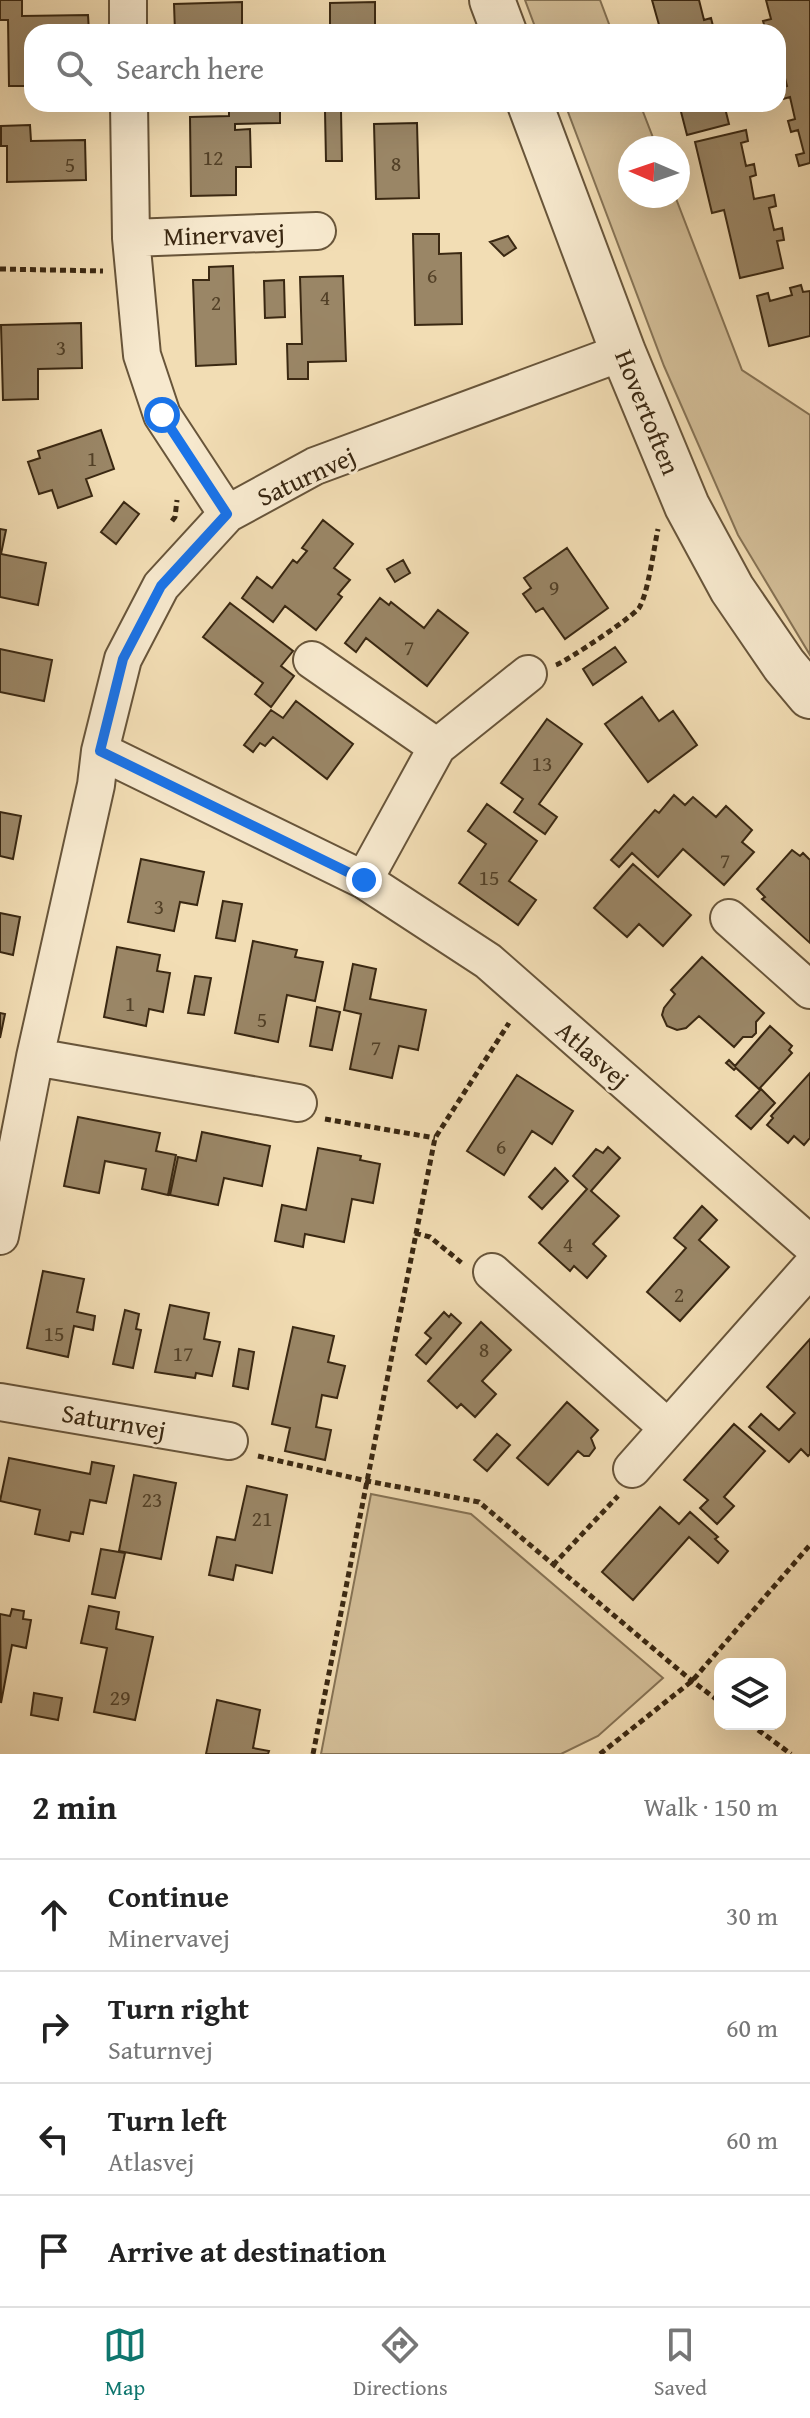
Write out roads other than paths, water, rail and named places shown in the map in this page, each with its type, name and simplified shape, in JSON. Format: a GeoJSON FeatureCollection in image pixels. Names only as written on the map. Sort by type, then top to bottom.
{"type":"FeatureCollection","features":[{"type":"Feature","properties":{"kind":"street"},"geometry":{"type":"LineString","coordinates":[[128,0],[128,24]]}},
{"type":"Feature","properties":{"kind":"street"},"geometry":{"type":"LineString","coordinates":[[492,0],[501,24]]}},
{"type":"Feature","properties":{"kind":"street","name":"Minervavej"},"geometry":{"type":"LineString","coordinates":[[129,112],[132,255],[142,355],[162,415],[227,514]]}},
{"type":"Feature","properties":{"kind":"street","name":"Hovertoften"},"geometry":{"type":"LineString","coordinates":[[533,112],[623,352],[687,506],[732,589],[784,665],[810,696]]}},
{"type":"Feature","properties":{"kind":"street","name":"Minervavej"},"geometry":{"type":"LineString","coordinates":[[132,255],[317,231]]}},
{"type":"Feature","properties":{"kind":"street","name":"Saturnvej"},"geometry":{"type":"LineString","coordinates":[[0,1236],[35,1057],[96,785],[100,751],[123,659],[161,586],[227,514],[315,466],[623,352]]}},
{"type":"Feature","properties":{"kind":"street"},"geometry":{"type":"LineString","coordinates":[[312,660],[437,747]]}},
{"type":"Feature","properties":{"kind":"street"},"geometry":{"type":"LineString","coordinates":[[364,880],[437,747],[528,674]]}},
{"type":"Feature","properties":{"kind":"street","name":"Atlasvej"},"geometry":{"type":"LineString","coordinates":[[100,751],[364,880],[488,961],[810,1244]]}},
{"type":"Feature","properties":{"kind":"street"},"geometry":{"type":"LineString","coordinates":[[729,918],[810,990]]}},
{"type":"Feature","properties":{"kind":"street"},"geometry":{"type":"LineString","coordinates":[[35,1057],[298,1103]]}},
{"type":"Feature","properties":{"kind":"street"},"geometry":{"type":"LineString","coordinates":[[632,1469],[810,1268]]}},
{"type":"Feature","properties":{"kind":"street"},"geometry":{"type":"LineString","coordinates":[[492,1272],[668,1428]]}},
{"type":"Feature","properties":{"kind":"street","name":"Saturnvej"},"geometry":{"type":"LineString","coordinates":[[0,1402],[229,1441]]}}]}
